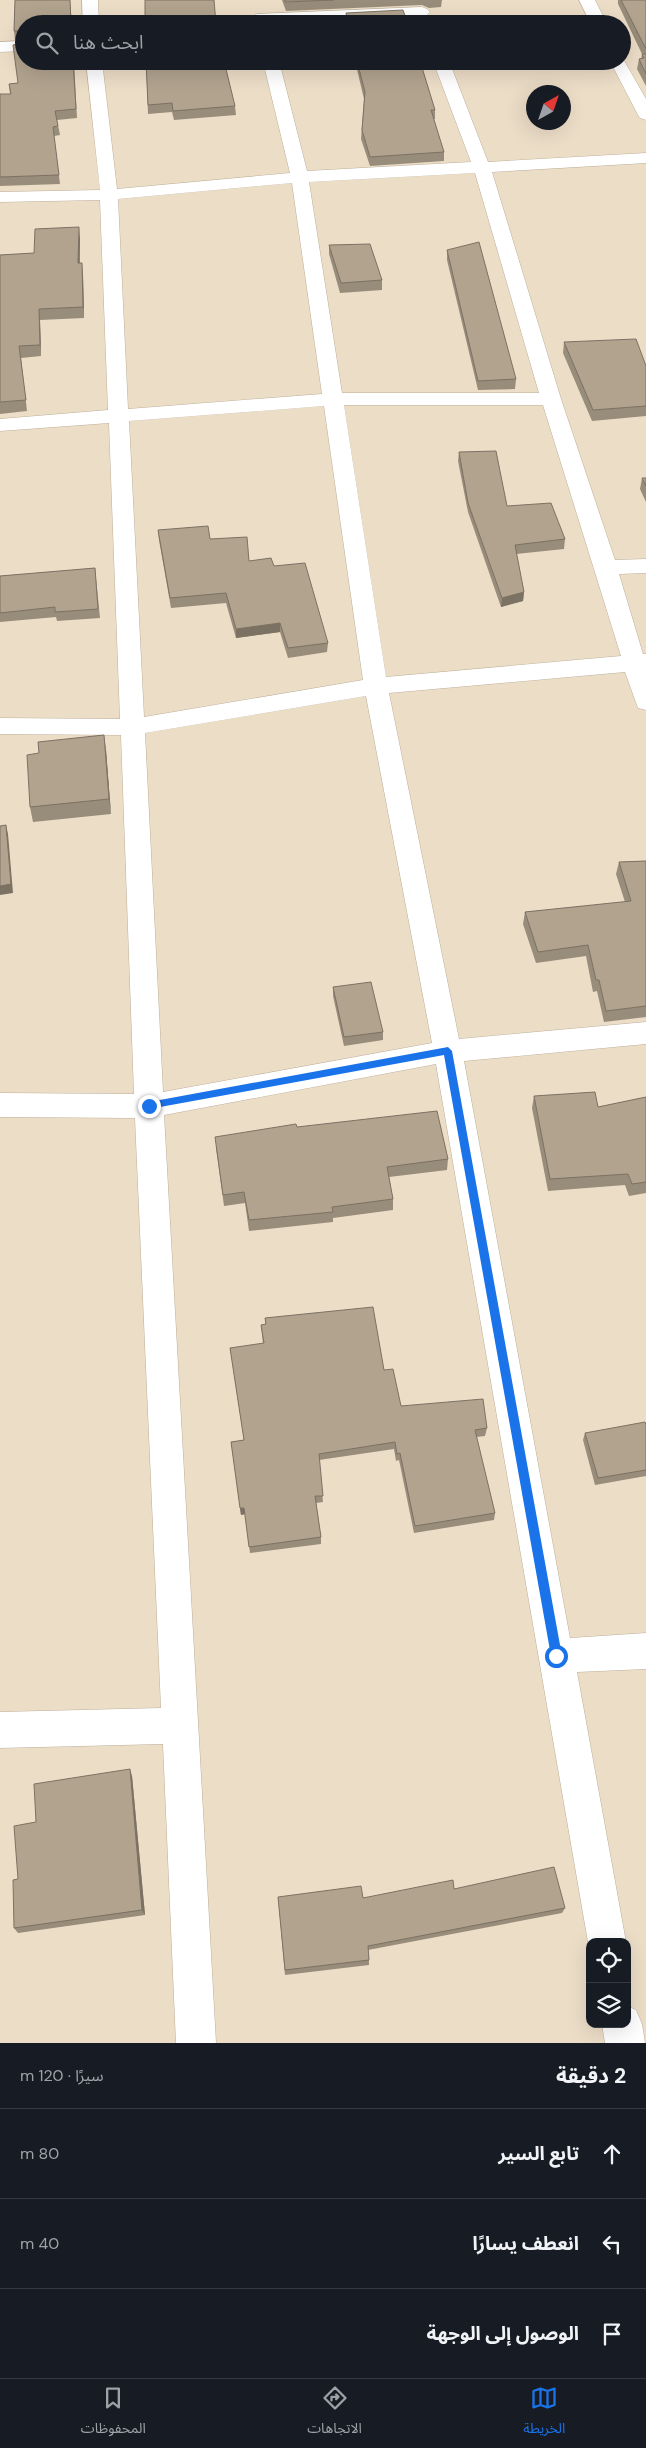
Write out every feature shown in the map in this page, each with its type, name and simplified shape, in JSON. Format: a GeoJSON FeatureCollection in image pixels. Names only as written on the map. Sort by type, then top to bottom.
{"type":"FeatureCollection","features":[{"type":"Feature","properties":{"kind":"street"},"geometry":{"type":"LineString","coordinates":[[90,0],[91,15]]}},
{"type":"Feature","properties":{"kind":"street"},"geometry":{"type":"LineString","coordinates":[[254,0],[257,15]]}},
{"type":"Feature","properties":{"kind":"street"},"geometry":{"type":"LineString","coordinates":[[586,0],[594,15]]}},
{"type":"Feature","properties":{"kind":"street"},"geometry":{"type":"LineString","coordinates":[[368,15],[423,12]]}},
{"type":"Feature","properties":{"kind":"street"},"geometry":{"type":"LineString","coordinates":[[0,47],[15,46]]}},
{"type":"Feature","properties":{"kind":"street"},"geometry":{"type":"LineString","coordinates":[[95,70],[109,195],[131,728],[196,2043]]}},
{"type":"Feature","properties":{"kind":"street"},"geometry":{"type":"LineString","coordinates":[[273,70],[300,177],[376,686],[448,1051],[606,1938]]}},
{"type":"Feature","properties":{"kind":"street"},"geometry":{"type":"LineString","coordinates":[[444,70],[482,168],[551,399],[606,567],[640,663],[646,702]]}},
{"type":"Feature","properties":{"kind":"street"},"geometry":{"type":"LineString","coordinates":[[623,70],[646,115]]}},
{"type":"Feature","properties":{"kind":"street"},"geometry":{"type":"LineString","coordinates":[[0,197],[109,195],[300,177],[646,158]]}},
{"type":"Feature","properties":{"kind":"street"},"geometry":{"type":"LineString","coordinates":[[0,425],[332,399],[551,399]]}},
{"type":"Feature","properties":{"kind":"street"},"geometry":{"type":"LineString","coordinates":[[606,567],[646,566]]}},
{"type":"Feature","properties":{"kind":"street"},"geometry":{"type":"LineString","coordinates":[[0,726],[131,728],[376,686],[640,663]]}},
{"type":"Feature","properties":{"kind":"street"},"geometry":{"type":"LineString","coordinates":[[0,1105],[149,1106],[448,1051],[646,1033]]}},
{"type":"Feature","properties":{"kind":"street"},"geometry":{"type":"LineString","coordinates":[[556,1656],[646,1651]]}},
{"type":"Feature","properties":{"kind":"street"},"geometry":{"type":"LineString","coordinates":[[0,1730],[180,1726]]}},
{"type":"Feature","properties":{"kind":"street"},"geometry":{"type":"LineString","coordinates":[[623,2028],[625,2043]]}},
{"type":"Feature","properties":{"kind":"building"},"geometry":{"type":"Polygon","coordinates":[[[15,0],[70,0],[71,15],[15,15],[14,31],[15,0]]]}},
{"type":"Feature","properties":{"kind":"building"},"geometry":{"type":"Polygon","coordinates":[[[145,0],[214,0],[215,15],[145,15],[145,0]]]}},
{"type":"Feature","properties":{"kind":"building"},"geometry":{"type":"Polygon","coordinates":[[[285,0],[334,0],[285,2],[285,0]]]}},
{"type":"Feature","properties":{"kind":"building"},"geometry":{"type":"Polygon","coordinates":[[[621,0],[646,0],[646,49],[631,20],[631,15],[629,15],[621,0]]]}},
{"type":"Feature","properties":{"kind":"building"},"geometry":{"type":"Polygon","coordinates":[[[403,10],[405,15],[346,15],[346,13],[403,10]]]}},
{"type":"Feature","properties":{"kind":"building"},"geometry":{"type":"Polygon","coordinates":[[[15,44],[15,60],[13,45],[15,44]]]}},
{"type":"Feature","properties":{"kind":"building"},"geometry":{"type":"Polygon","coordinates":[[[642,54],[646,54],[646,74],[639,59],[644,58],[642,54]]]}},
{"type":"Feature","properties":{"kind":"building"},"geometry":{"type":"Polygon","coordinates":[[[16,70],[74,70],[76,109],[55,111],[58,126],[53,127],[59,175],[0,177],[0,94],[11,94],[9,84],[18,83],[16,70]]]}},
{"type":"Feature","properties":{"kind":"building"},"geometry":{"type":"Polygon","coordinates":[[[146,70],[226,70],[235,106],[173,111],[172,103],[148,105],[146,70]]]}},
{"type":"Feature","properties":{"kind":"building"},"geometry":{"type":"Polygon","coordinates":[[[359,70],[423,70],[435,110],[431,110],[444,152],[370,157],[362,130],[365,92],[359,70]]]}},
{"type":"Feature","properties":{"kind":"building"},"geometry":{"type":"Polygon","coordinates":[[[79,227],[78,263],[82,263],[83,307],[39,309],[40,345],[19,346],[26,400],[0,402],[0,255],[34,253],[35,229],[79,227]]]}},
{"type":"Feature","properties":{"kind":"building"},"geometry":{"type":"Polygon","coordinates":[[[479,242],[516,379],[478,381],[447,250],[479,242]]]}},
{"type":"Feature","properties":{"kind":"building"},"geometry":{"type":"Polygon","coordinates":[[[370,244],[382,280],[341,283],[329,245],[370,244]]]}},
{"type":"Feature","properties":{"kind":"building"},"geometry":{"type":"Polygon","coordinates":[[[636,339],[646,366],[646,406],[593,410],[564,342],[636,339]]]}},
{"type":"Feature","properties":{"kind":"building"},"geometry":{"type":"Polygon","coordinates":[[[496,451],[507,506],[551,503],[565,539],[515,545],[524,592],[502,598],[468,503],[459,452],[496,451]]]}},
{"type":"Feature","properties":{"kind":"building"},"geometry":{"type":"Polygon","coordinates":[[[642,478],[646,478],[646,486],[642,478]]]}},
{"type":"Feature","properties":{"kind":"building"},"geometry":{"type":"Polygon","coordinates":[[[208,526],[210,539],[247,537],[249,561],[271,558],[274,566],[305,563],[328,643],[288,648],[280,623],[236,629],[226,593],[170,598],[158,530],[208,526]]]}},
{"type":"Feature","properties":{"kind":"building"},"geometry":{"type":"Polygon","coordinates":[[[95,568],[98,609],[55,612],[55,607],[0,613],[0,576],[95,568]]]}},
{"type":"Feature","properties":{"kind":"building"},"geometry":{"type":"Polygon","coordinates":[[[104,735],[109,799],[30,807],[27,755],[39,753],[38,742],[104,735]]]}},
{"type":"Feature","properties":{"kind":"building"},"geometry":{"type":"Polygon","coordinates":[[[6,825],[11,884],[0,886],[0,826],[6,825]]]}},
{"type":"Feature","properties":{"kind":"building"},"geometry":{"type":"Polygon","coordinates":[[[646,861],[646,1006],[606,1011],[588,945],[538,952],[525,912],[631,901],[619,862],[646,861]]]}},
{"type":"Feature","properties":{"kind":"building"},"geometry":{"type":"Polygon","coordinates":[[[371,982],[383,1032],[344,1037],[333,987],[371,982]]]}},
{"type":"Feature","properties":{"kind":"building"},"geometry":{"type":"Polygon","coordinates":[[[595,1092],[598,1107],[646,1097],[646,1182],[632,1184],[628,1174],[550,1179],[534,1096],[595,1092]]]}},
{"type":"Feature","properties":{"kind":"building"},"geometry":{"type":"Polygon","coordinates":[[[437,1111],[448,1159],[387,1167],[393,1199],[332,1207],[333,1212],[249,1220],[244,1192],[223,1195],[215,1137],[296,1124],[297,1127],[437,1111]]]}},
{"type":"Feature","properties":{"kind":"building"},"geometry":{"type":"Polygon","coordinates":[[[373,1307],[384,1370],[393,1369],[401,1406],[483,1399],[487,1428],[475,1430],[495,1513],[415,1526],[400,1453],[397,1454],[395,1442],[319,1454],[323,1496],[315,1496],[321,1537],[249,1547],[244,1508],[240,1508],[231,1442],[244,1440],[230,1348],[264,1343],[261,1325],[266,1324],[265,1318],[373,1307]]]}},
{"type":"Feature","properties":{"kind":"building"},"geometry":{"type":"Polygon","coordinates":[[[645,1422],[646,1470],[598,1478],[585,1433],[645,1422]]]}},
{"type":"Feature","properties":{"kind":"building"},"geometry":{"type":"Polygon","coordinates":[[[130,1769],[142,1910],[14,1928],[13,1880],[18,1879],[14,1826],[36,1822],[34,1784],[130,1769]]]}},
{"type":"Feature","properties":{"kind":"building"},"geometry":{"type":"Polygon","coordinates":[[[554,1867],[565,1908],[368,1946],[369,1960],[285,1970],[278,1897],[361,1886],[363,1898],[453,1880],[454,1889],[554,1867]]]}},
{"type":"Feature","properties":{"kind":"route"},"geometry":{"type":"LineString","coordinates":[[149,1106],[448,1051],[556,1656]]}}]}
